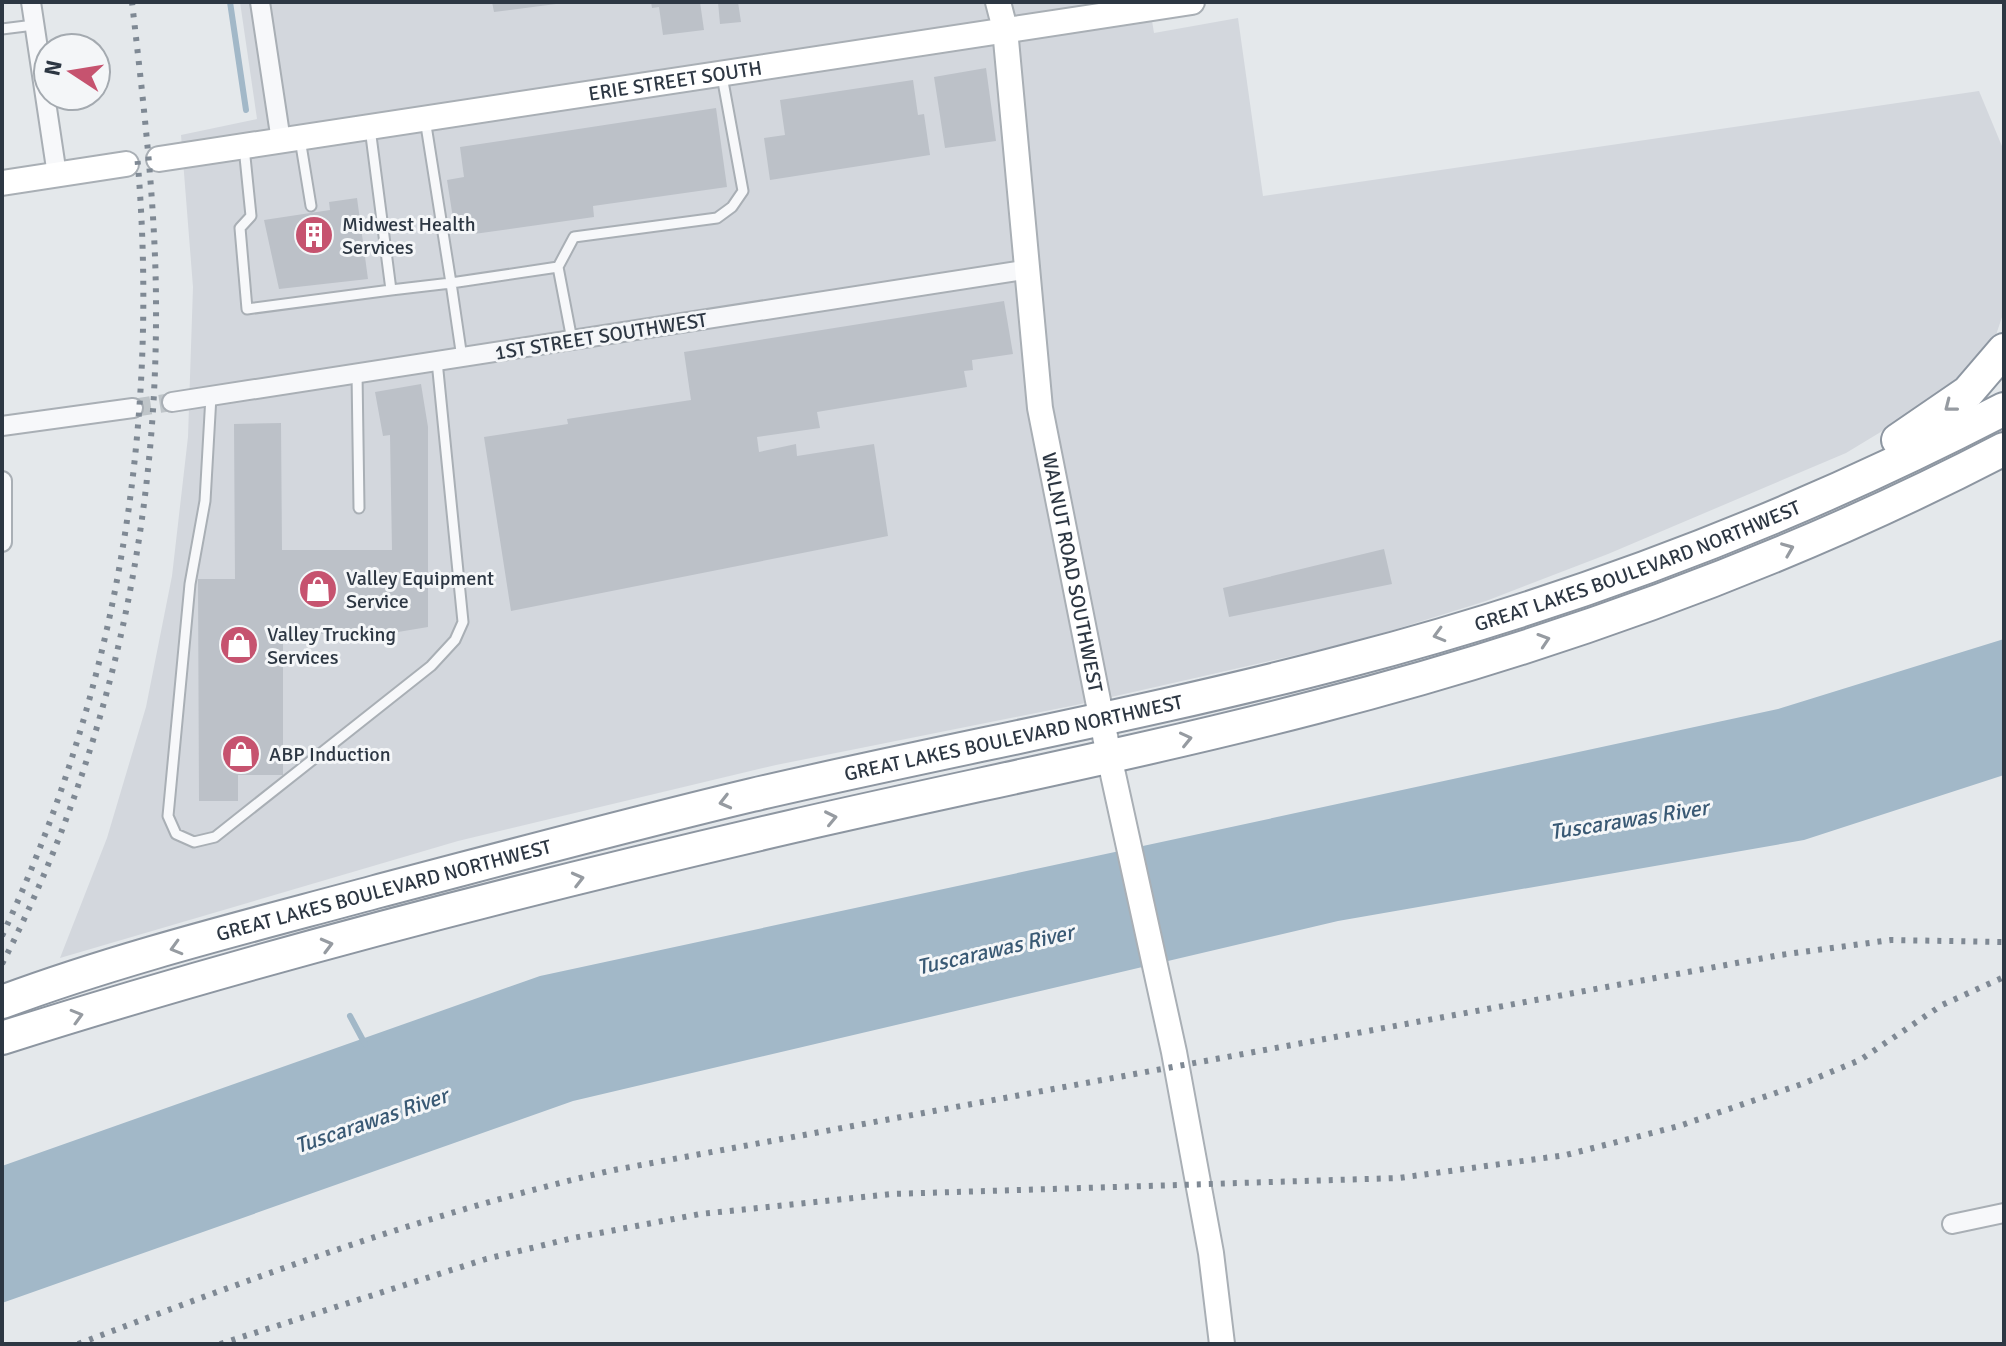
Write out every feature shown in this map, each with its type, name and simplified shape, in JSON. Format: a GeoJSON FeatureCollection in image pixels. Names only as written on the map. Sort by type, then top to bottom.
{"type":"FeatureCollection","features":[{"type":"Feature","properties":{"kind":"highway"},"geometry":{"type":"LineString","coordinates":[[1744,528],[1946,410],[1978,381],[2004,350]]}},
{"type":"Feature","properties":{"kind":"highway","name":"GREAT LAKES BOULEVARD NORTHWEST"},"geometry":{"type":"LineString","coordinates":[[2,1002],[290,915],[603,832],[1345,662],[1441,635],[1629,573],[1744,528],[1902,459],[2004,409]]}},
{"type":"Feature","properties":{"kind":"highway","name":"GREAT LAKES BOULEVARD NORTHWEST"},"geometry":{"type":"LineString","coordinates":[[2,1038],[241,969],[689,851],[1321,706],[1564,633],[1814,538],[2004,449]]}},
{"type":"Feature","properties":{"kind":"main road","name":"WALNUT ROAD SOUTHWEST"},"geometry":{"type":"LineString","coordinates":[[998,2],[1005,29],[1030,269],[1040,408],[1109,756],[1170,1028],[1211,1253],[1222,1344]]}},
{"type":"Feature","properties":{"kind":"main road","name":"ERIE STREET SOUTH"},"geometry":{"type":"LineString","coordinates":[[159,159],[1162,4],[1192,2]]}},
{"type":"Feature","properties":{"kind":"main road"},"geometry":{"type":"LineString","coordinates":[[2,183],[126,164]]}},
{"type":"Feature","properties":{"kind":"street"},"geometry":{"type":"LineString","coordinates":[[31,2],[57,175]]}},
{"type":"Feature","properties":{"kind":"street"},"geometry":{"type":"LineString","coordinates":[[260,2],[290,140]]}},
{"type":"Feature","properties":{"kind":"street","name":"1ST STREET SOUTHWEST"},"geometry":{"type":"LineString","coordinates":[[172,402],[1030,269]]}},
{"type":"Feature","properties":{"kind":"street"},"geometry":{"type":"LineString","coordinates":[[2,426],[133,408]]}},
{"type":"Feature","properties":{"kind":"street"},"geometry":{"type":"LineString","coordinates":[[2,481],[2,542]]}},
{"type":"Feature","properties":{"kind":"street"},"geometry":{"type":"LineString","coordinates":[[1952,1224],[2004,1213]]}},
{"type":"Feature","properties":{"kind":"lane"},"geometry":{"type":"LineString","coordinates":[[2,29],[34,25]]}},
{"type":"Feature","properties":{"kind":"lane"},"geometry":{"type":"LineString","coordinates":[[572,340],[558,267],[574,237],[717,218],[732,207],[743,191],[722,74]]}},
{"type":"Feature","properties":{"kind":"lane"},"geometry":{"type":"LineString","coordinates":[[425,119],[462,358]]}},
{"type":"Feature","properties":{"kind":"lane"},"geometry":{"type":"LineString","coordinates":[[370,128],[391,290]]}},
{"type":"Feature","properties":{"kind":"lane"},"geometry":{"type":"LineString","coordinates":[[290,140],[311,206]]}},
{"type":"Feature","properties":{"kind":"lane"},"geometry":{"type":"LineString","coordinates":[[244,147],[251,216],[240,228],[247,309],[558,267]]}},
{"type":"Feature","properties":{"kind":"lane"},"geometry":{"type":"LineString","coordinates":[[211,396],[205,501],[190,584],[168,816],[176,834],[194,842],[215,837],[265,801],[431,666],[455,640],[463,622],[437,361]]}},
{"type":"Feature","properties":{"kind":"lane"},"geometry":{"type":"LineString","coordinates":[[357,373],[359,508]]}},
{"type":"Feature","properties":{"kind":"shaded area"},"geometry":{"type":"Polygon","coordinates":[[[240,2],[1149,2],[1154,33],[1238,18],[1263,196],[1979,91],[2004,151],[2004,311],[1992,347],[1955,387],[1846,453],[1608,554],[1486,601],[1358,641],[1076,705],[776,765],[458,841],[60,958],[107,838],[146,707],[172,576],[188,437],[193,287],[181,135],[257,119],[240,2]]]}},
{"type":"Feature","properties":{"kind":"water","name":"Tuscarawas River"},"geometry":{"type":"Polygon","coordinates":[[[2004,639],[2004,775],[1804,840],[1338,921],[573,1101],[2,1303],[2,1166],[540,976],[1778,709],[2004,639]]]}},
{"type":"Feature","properties":{"kind":"building"},"geometry":{"type":"Polygon","coordinates":[[[492,2],[556,2],[556,4],[494,12],[492,2]]]}},
{"type":"Feature","properties":{"kind":"building"},"geometry":{"type":"Polygon","coordinates":[[[651,2],[700,2],[704,30],[663,35],[659,7],[652,8],[651,2]]]}},
{"type":"Feature","properties":{"kind":"building"},"geometry":{"type":"Polygon","coordinates":[[[718,2],[738,2],[741,22],[720,24],[718,2]]]}},
{"type":"Feature","properties":{"kind":"building"},"geometry":{"type":"Polygon","coordinates":[[[986,68],[996,141],[945,148],[934,77],[986,68]]]}},
{"type":"Feature","properties":{"kind":"building"},"geometry":{"type":"Polygon","coordinates":[[[913,80],[918,115],[924,114],[930,155],[770,180],[764,138],[785,135],[780,100],[913,80]]]}},
{"type":"Feature","properties":{"kind":"building"},"geometry":{"type":"Polygon","coordinates":[[[716,108],[727,187],[593,206],[594,217],[474,234],[472,229],[455,231],[447,180],[464,177],[460,147],[716,108]]]}},
{"type":"Feature","properties":{"kind":"building","name":"Midwest Health Services"},"geometry":{"type":"Polygon","coordinates":[[[357,198],[368,279],[279,289],[264,220],[330,210],[329,202],[357,198]]]}},
{"type":"Feature","properties":{"kind":"building"},"geometry":{"type":"Polygon","coordinates":[[[1004,301],[1013,354],[972,360],[973,370],[964,371],[967,387],[817,412],[820,428],[757,437],[759,452],[796,444],[797,456],[874,444],[888,536],[511,611],[484,437],[568,424],[567,419],[691,400],[684,352],[1004,301]]]}},
{"type":"Feature","properties":{"kind":"building"},"geometry":{"type":"Polygon","coordinates":[[[421,384],[428,427],[428,627],[392,633],[283,634],[283,775],[238,775],[238,801],[199,801],[198,579],[235,579],[234,424],[281,423],[282,550],[392,550],[390,435],[383,436],[375,392],[421,384]]]}},
{"type":"Feature","properties":{"kind":"building"},"geometry":{"type":"Polygon","coordinates":[[[1384,549],[1392,584],[1229,617],[1223,588],[1384,549]]]}},
{"type":"Feature","properties":{"kind":"waterway"},"geometry":{"type":"LineString","coordinates":[[230,2],[246,110]]}},
{"type":"Feature","properties":{"kind":"waterway"},"geometry":{"type":"LineString","coordinates":[[350,1016],[365,1044]]}},
{"type":"Feature","properties":{"kind":"tunnel"},"geometry":{"type":"LineString","coordinates":[[133,408],[172,402]]}},
{"type":"Feature","properties":{"kind":"railway"},"geometry":{"type":"LineString","coordinates":[[2,964],[38,889],[69,812],[95,733],[117,652],[134,571],[146,489],[153,405],[156,282],[149,162],[132,2]]}},
{"type":"Feature","properties":{"kind":"railway"},"geometry":{"type":"LineString","coordinates":[[2,936],[42,843],[75,748],[102,652],[122,554],[135,456],[142,356],[143,255],[137,154]]}},
{"type":"Feature","properties":{"kind":"railway"},"geometry":{"type":"LineString","coordinates":[[78,1344],[410,1226],[477,1205],[614,1170],[1780,955],[1891,940],[2004,942]]}},
{"type":"Feature","properties":{"kind":"railway"},"geometry":{"type":"LineString","coordinates":[[220,1344],[486,1259],[573,1238],[700,1214],[892,1194],[1399,1178],[1566,1155],[1679,1126],[1802,1084],[1860,1060],[1942,1005],[2004,977]]}},
{"type":"Feature","properties":{"kind":"place","name":"Midwest Health Services"},"geometry":{"type":"Point","coordinates":[314,235]}},
{"type":"Feature","properties":{"kind":"place","name":"Valley Equipment Service"},"geometry":{"type":"Point","coordinates":[318,589]}},
{"type":"Feature","properties":{"kind":"place","name":"Valley Trucking Services"},"geometry":{"type":"Point","coordinates":[239,645]}},
{"type":"Feature","properties":{"kind":"place","name":"ABP Induction"},"geometry":{"type":"Point","coordinates":[241,754]}}]}
